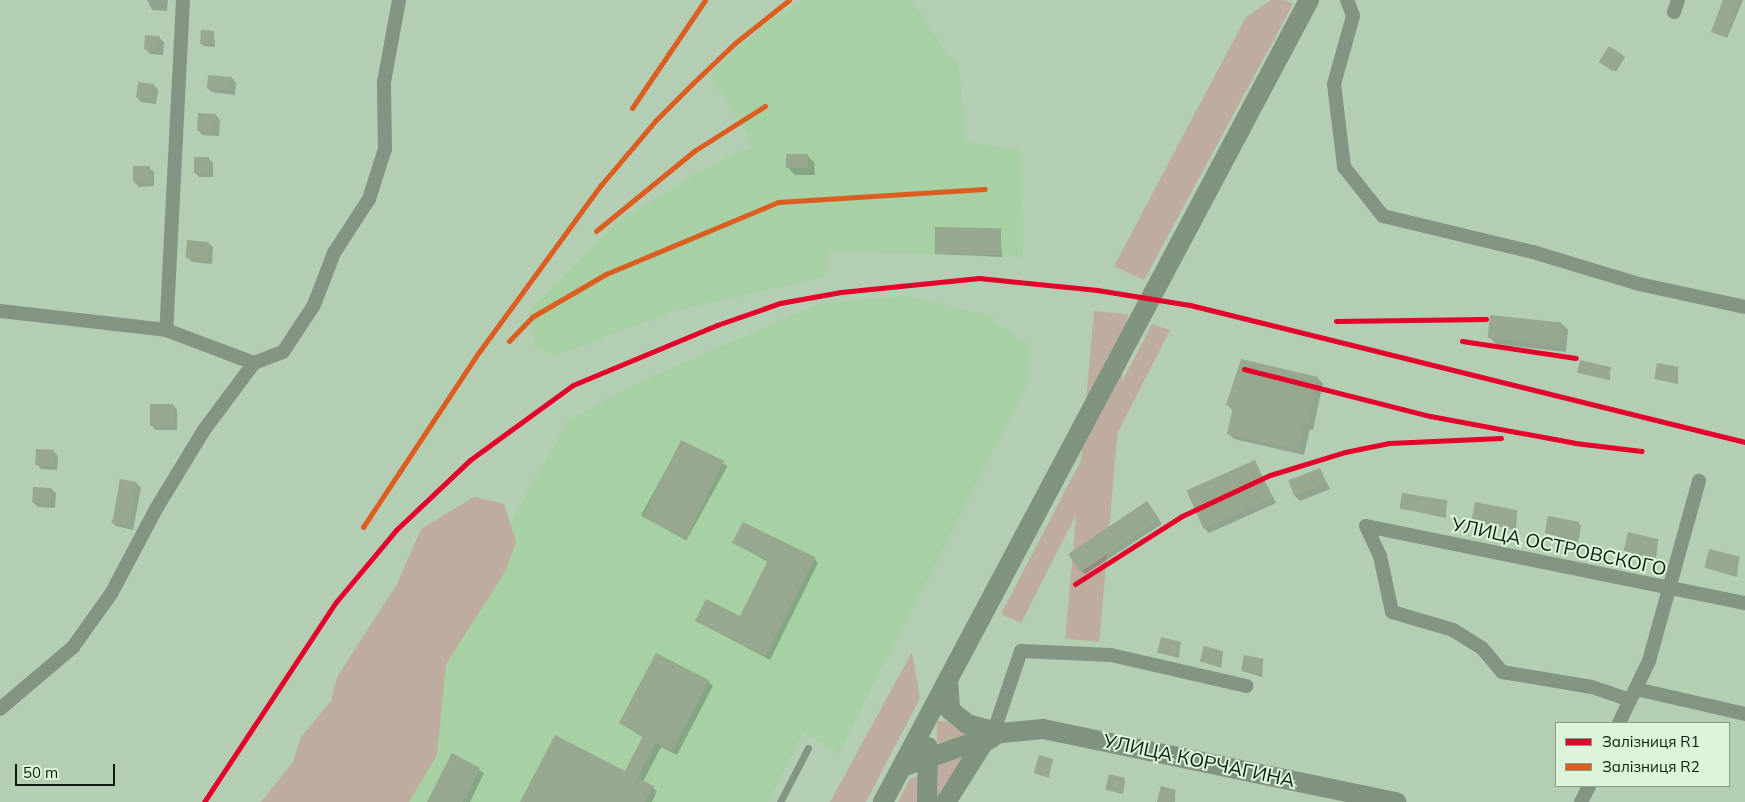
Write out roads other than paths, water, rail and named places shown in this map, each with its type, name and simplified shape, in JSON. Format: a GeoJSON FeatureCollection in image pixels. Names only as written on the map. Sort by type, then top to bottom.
{"type":"FeatureCollection","features":[{"type":"Feature","properties":{"kind":"main road"},"geometry":{"type":"LineString","coordinates":[[884,802],[1309,0]]}},
{"type":"Feature","properties":{"kind":"main road"},"geometry":{"type":"LineString","coordinates":[[948,679],[950,710],[967,724],[997,732]]}},
{"type":"Feature","properties":{"kind":"main road"},"geometry":{"type":"LineString","coordinates":[[927,802],[928,717]]}},
{"type":"Feature","properties":{"kind":"main road","name":"УЛИЦА КОРЧАГИНА"},"geometry":{"type":"LineString","coordinates":[[997,732],[1043,729],[1397,802]]}},
{"type":"Feature","properties":{"kind":"main road"},"geometry":{"type":"LineString","coordinates":[[902,767],[997,732]]}},
{"type":"Feature","properties":{"kind":"main road"},"geometry":{"type":"LineString","coordinates":[[946,802],[984,742],[997,732]]}},
{"type":"Feature","properties":{"kind":"street"},"geometry":{"type":"LineString","coordinates":[[166,330],[183,0]]}},
{"type":"Feature","properties":{"kind":"street"},"geometry":{"type":"LineString","coordinates":[[0,709],[73,648],[111,594],[156,508],[204,430],[254,363],[283,352],[314,305],[334,253],[369,199],[385,149],[384,82],[399,0]]}},
{"type":"Feature","properties":{"kind":"street"},"geometry":{"type":"LineString","coordinates":[[1347,0],[1353,16],[1334,84],[1344,167],[1383,216],[1533,252],[1639,284],[1745,307]]}},
{"type":"Feature","properties":{"kind":"street"},"geometry":{"type":"LineString","coordinates":[[0,311],[166,330],[254,363]]}},
{"type":"Feature","properties":{"kind":"street"},"geometry":{"type":"LineString","coordinates":[[1620,722],[1649,661],[1671,590],[1699,481]]}},
{"type":"Feature","properties":{"kind":"street","name":"УЛИЦА ОСТРОВСКОГО"},"geometry":{"type":"LineString","coordinates":[[1633,695],[1502,672],[1482,648],[1453,630],[1392,612],[1380,556],[1366,526],[1671,590],[1745,603]]}},
{"type":"Feature","properties":{"kind":"street"},"geometry":{"type":"LineString","coordinates":[[997,732],[1021,651],[1111,655],[1246,686]]}},
{"type":"Feature","properties":{"kind":"street"},"geometry":{"type":"LineString","coordinates":[[1633,695],[1745,714]]}},
{"type":"Feature","properties":{"kind":"street"},"geometry":{"type":"LineString","coordinates":[[1581,802],[1588,787]]}},
{"type":"Feature","properties":{"kind":"lane"},"geometry":{"type":"LineString","coordinates":[[780,802],[808,748]]}},
{"type":"Feature","properties":{"kind":"rail line","name":"R2"},"geometry":{"type":"LineString","coordinates":[[632,108],[705,0]]}},
{"type":"Feature","properties":{"kind":"rail line","name":"R2"},"geometry":{"type":"LineString","coordinates":[[363,527],[479,352],[601,185],[656,120],[693,83],[735,43],[789,0]]}},
{"type":"Feature","properties":{"kind":"rail line","name":"R2"},"geometry":{"type":"LineString","coordinates":[[596,231],[694,151],[765,106]]}},
{"type":"Feature","properties":{"kind":"rail line","name":"R2"},"geometry":{"type":"LineString","coordinates":[[509,341],[532,317],[606,274],[778,202],[985,189]]}},
{"type":"Feature","properties":{"kind":"rail line","name":"R1"},"geometry":{"type":"LineString","coordinates":[[204,802],[336,602],[396,530],[470,460],[573,385],[717,325],[780,303],[841,292],[979,278],[1097,290],[1190,305],[1745,442]]}},
{"type":"Feature","properties":{"kind":"rail line","name":"R1"},"geometry":{"type":"LineString","coordinates":[[1336,321],[1486,319]]}},
{"type":"Feature","properties":{"kind":"rail line","name":"R1"},"geometry":{"type":"LineString","coordinates":[[1462,341],[1576,358]]}},
{"type":"Feature","properties":{"kind":"rail line","name":"R1"},"geometry":{"type":"LineString","coordinates":[[1244,369],[1430,416],[1575,443],[1642,451]]}},
{"type":"Feature","properties":{"kind":"rail line","name":"R1"},"geometry":{"type":"LineString","coordinates":[[1075,584],[1182,516],[1270,475],[1345,452],[1389,443],[1501,438]]}}]}
